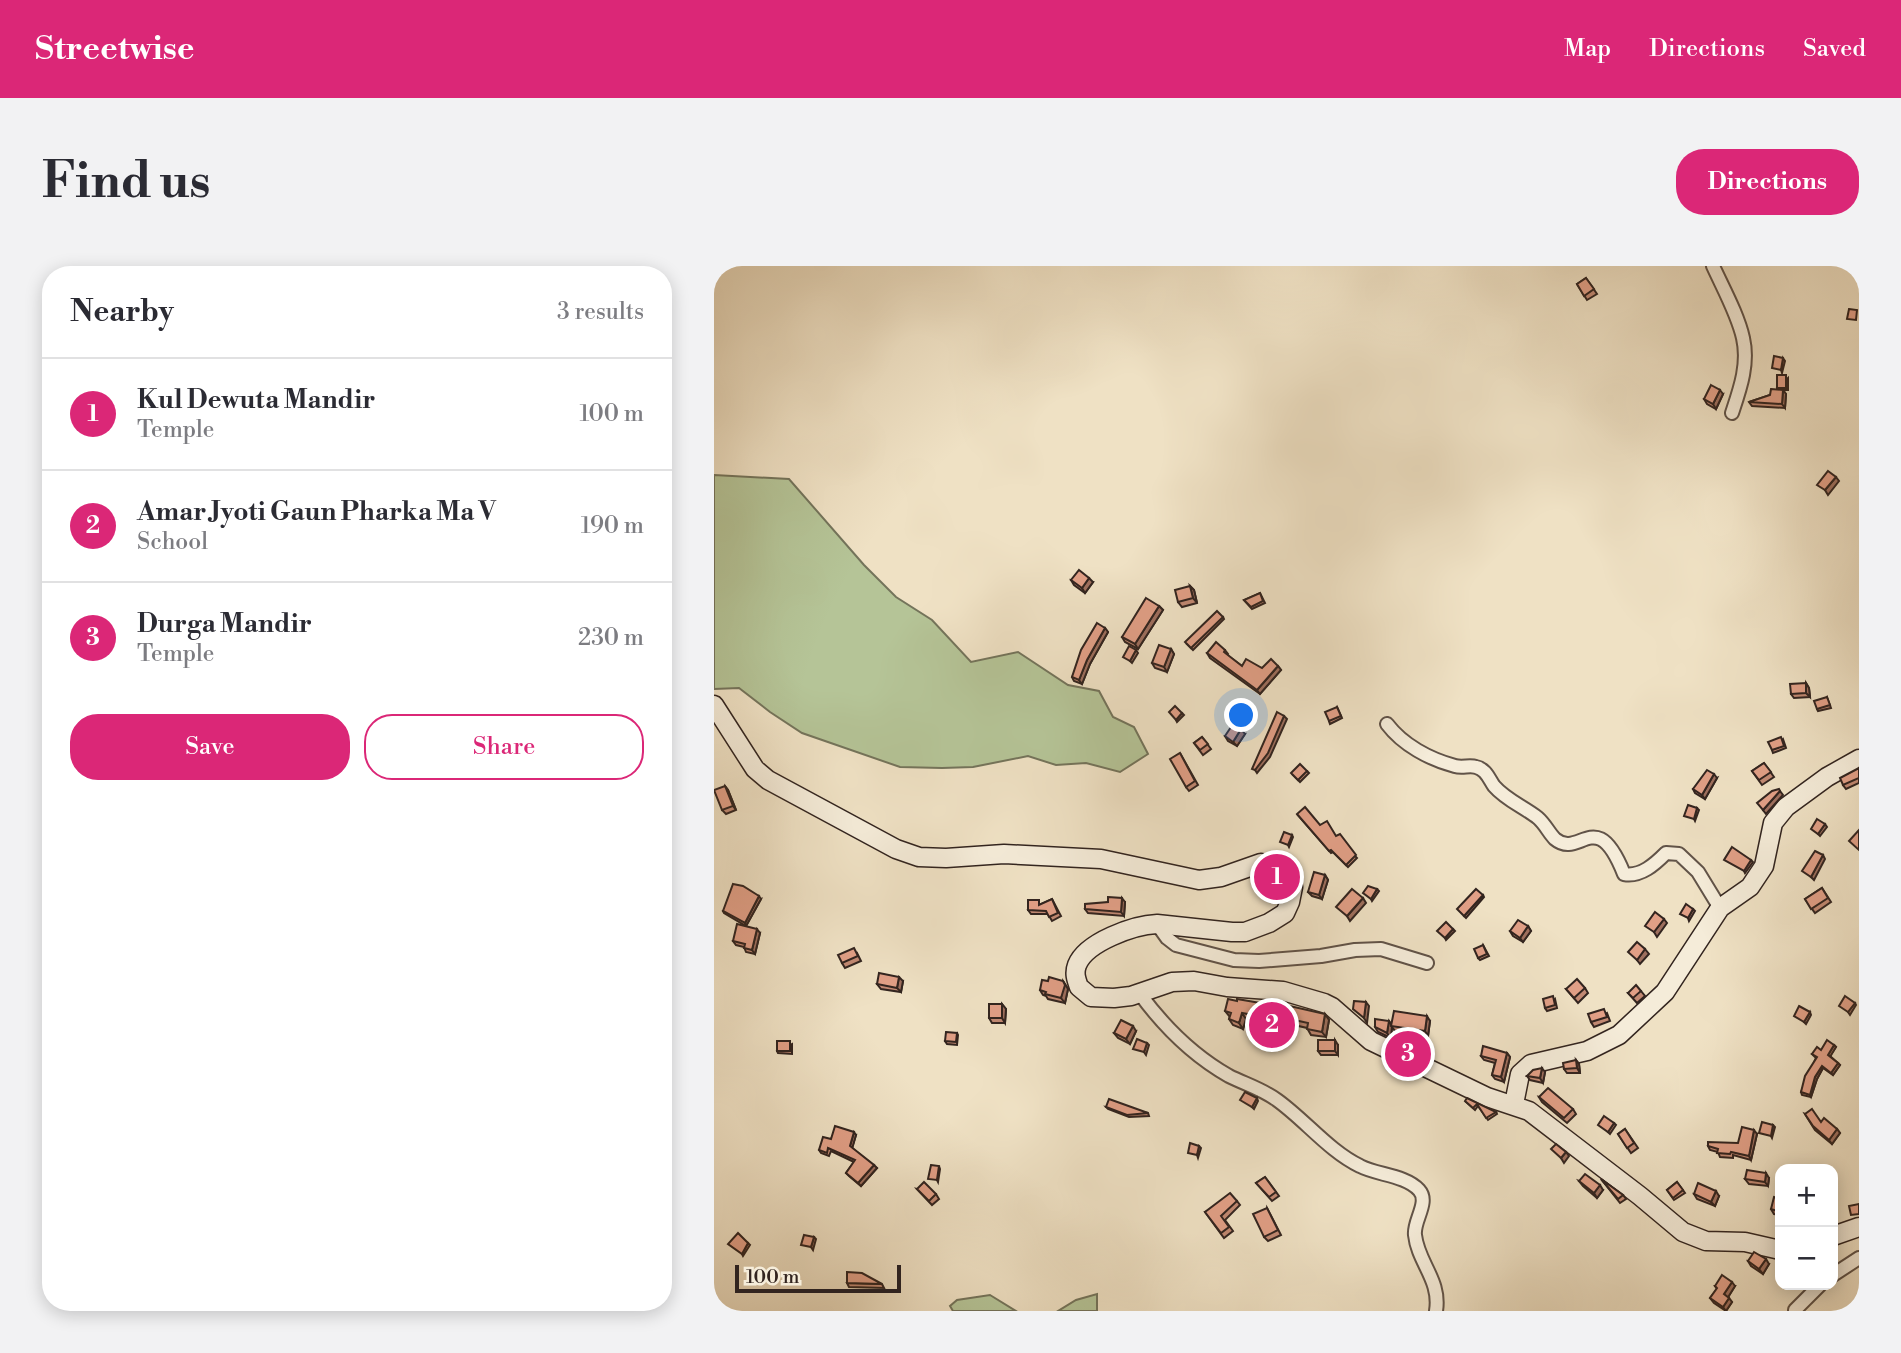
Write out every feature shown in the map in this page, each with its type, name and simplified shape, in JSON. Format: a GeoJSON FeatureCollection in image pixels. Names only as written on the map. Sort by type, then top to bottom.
{"type":"FeatureCollection","features":[{"type":"Feature","properties":{"kind":"main road"},"geometry":{"type":"LineString","coordinates":[[714,705],[755,769],[768,780],[896,849],[919,857],[1004,854],[1101,859],[1199,880],[1221,877],[1261,863],[1277,866],[1290,878],[1293,892],[1285,913],[1269,923],[1245,932],[1157,924],[1125,930],[1088,951],[1079,961],[1075,969],[1079,987],[1091,997],[1114,998],[1140,994],[1182,980],[1227,987],[1263,988],[1324,1003],[1371,1041],[1487,1097],[1514,1104],[1540,1118],[1683,1232],[1706,1241],[1745,1242],[1775,1249]]}},
{"type":"Feature","properties":{"kind":"main road"},"geometry":{"type":"LineString","coordinates":[[1514,1104],[1520,1074],[1531,1064],[1587,1051],[1619,1035],[1665,992],[1720,908],[1750,887],[1764,866],[1773,823],[1786,807],[1827,777],[1859,760]]}},
{"type":"Feature","properties":{"kind":"main road"},"geometry":{"type":"LineString","coordinates":[[1838,1234],[1859,1227]]}},
{"type":"Feature","properties":{"kind":"street"},"geometry":{"type":"LineString","coordinates":[[1713,266],[1743,337],[1745,360],[1742,383],[1731,413]]}},
{"type":"Feature","properties":{"kind":"street"},"geometry":{"type":"LineString","coordinates":[[1387,724],[1398,738],[1422,753],[1457,767],[1476,766],[1486,772],[1495,787],[1539,819],[1555,839],[1565,844],[1575,843],[1586,837],[1597,837],[1610,845],[1625,874],[1644,871],[1666,853],[1679,854],[1698,872],[1720,908]]}},
{"type":"Feature","properties":{"kind":"street"},"geometry":{"type":"LineString","coordinates":[[1157,924],[1176,945],[1234,961],[1381,949],[1427,963]]}},
{"type":"Feature","properties":{"kind":"street"},"geometry":{"type":"LineString","coordinates":[[1140,994],[1177,1038],[1206,1062],[1233,1078],[1264,1090],[1360,1166],[1407,1182],[1418,1189],[1423,1204],[1414,1232],[1436,1290],[1436,1311]]}},
{"type":"Feature","properties":{"kind":"street"},"geometry":{"type":"LineString","coordinates":[[1838,1272],[1859,1258]]}},
{"type":"Feature","properties":{"kind":"street"},"geometry":{"type":"LineString","coordinates":[[1795,1310],[1815,1290]]}},
{"type":"Feature","properties":{"kind":"green space"},"geometry":{"type":"Polygon","coordinates":[[[714,475],[789,479],[864,565],[896,597],[932,620],[971,662],[1018,652],[1068,685],[1099,691],[1113,717],[1134,727],[1148,754],[1120,772],[1086,763],[1056,765],[1028,756],[973,767],[900,767],[802,733],[739,688],[714,689],[714,475]]]}},
{"type":"Feature","properties":{"kind":"green space"},"geometry":{"type":"Polygon","coordinates":[[[1097,1294],[1097,1311],[1058,1311],[1076,1300],[1097,1294]]]}},
{"type":"Feature","properties":{"kind":"green space"},"geometry":{"type":"Polygon","coordinates":[[[990,1295],[1016,1311],[953,1311],[950,1306],[957,1300],[990,1295]]]}},
{"type":"Feature","properties":{"kind":"building"},"geometry":{"type":"Polygon","coordinates":[[[1586,278],[1594,289],[1584,296],[1577,284],[1586,278]]]}},
{"type":"Feature","properties":{"kind":"building"},"geometry":{"type":"Polygon","coordinates":[[[1849,309],[1857,310],[1856,320],[1847,319],[1849,309]]]}},
{"type":"Feature","properties":{"kind":"building"},"geometry":{"type":"Polygon","coordinates":[[[1774,356],[1783,358],[1781,370],[1772,368],[1774,356]]]}},
{"type":"Feature","properties":{"kind":"building"},"geometry":{"type":"Polygon","coordinates":[[[1777,375],[1786,375],[1786,388],[1777,388],[1777,375]]]}},
{"type":"Feature","properties":{"kind":"building"},"geometry":{"type":"Polygon","coordinates":[[[1711,385],[1720,390],[1713,404],[1704,399],[1711,385]]]}},
{"type":"Feature","properties":{"kind":"building"},"geometry":{"type":"Polygon","coordinates":[[[1771,389],[1783,390],[1782,404],[1749,402],[1770,395],[1771,389]]]}},
{"type":"Feature","properties":{"kind":"building"},"geometry":{"type":"Polygon","coordinates":[[[1828,471],[1836,477],[1825,490],[1817,485],[1828,471]]]}},
{"type":"Feature","properties":{"kind":"building"},"geometry":{"type":"Polygon","coordinates":[[[1079,570],[1089,578],[1082,588],[1071,580],[1079,570]]]}},
{"type":"Feature","properties":{"kind":"building"},"geometry":{"type":"Polygon","coordinates":[[[1190,586],[1193,598],[1178,602],[1175,590],[1190,586]]]}},
{"type":"Feature","properties":{"kind":"building"},"geometry":{"type":"Polygon","coordinates":[[[1260,593],[1263,601],[1251,607],[1244,600],[1260,593]]]}},
{"type":"Feature","properties":{"kind":"building"},"geometry":{"type":"Polygon","coordinates":[[[1146,598],[1159,606],[1135,644],[1122,637],[1146,598]]]}},
{"type":"Feature","properties":{"kind":"building"},"geometry":{"type":"Polygon","coordinates":[[[1217,611],[1223,617],[1191,648],[1185,642],[1217,611]]]}},
{"type":"Feature","properties":{"kind":"building"},"geometry":{"type":"Polygon","coordinates":[[[1097,623],[1105,628],[1079,680],[1072,677],[1081,650],[1097,623]]]}},
{"type":"Feature","properties":{"kind":"building"},"geometry":{"type":"Polygon","coordinates":[[[1216,642],[1242,666],[1246,659],[1262,668],[1271,659],[1278,666],[1257,690],[1207,653],[1216,642]]]}},
{"type":"Feature","properties":{"kind":"building"},"geometry":{"type":"Polygon","coordinates":[[[1159,645],[1171,649],[1164,667],[1152,663],[1159,645]]]}},
{"type":"Feature","properties":{"kind":"building"},"geometry":{"type":"Polygon","coordinates":[[[1129,646],[1136,650],[1130,661],[1123,657],[1129,646]]]}},
{"type":"Feature","properties":{"kind":"building"},"geometry":{"type":"Polygon","coordinates":[[[1806,683],[1806,693],[1791,694],[1790,684],[1806,683]]]}},
{"type":"Feature","properties":{"kind":"building"},"geometry":{"type":"Polygon","coordinates":[[[1827,697],[1830,705],[1817,709],[1814,701],[1827,697]]]}},
{"type":"Feature","properties":{"kind":"building"},"geometry":{"type":"Polygon","coordinates":[[[1175,706],[1182,713],[1176,720],[1169,712],[1175,706]]]}},
{"type":"Feature","properties":{"kind":"building"},"geometry":{"type":"Polygon","coordinates":[[[1337,707],[1341,716],[1329,721],[1325,712],[1337,707]]]}},
{"type":"Feature","properties":{"kind":"building"},"geometry":{"type":"Polygon","coordinates":[[[1277,712],[1284,716],[1268,753],[1255,770],[1252,769],[1277,712]]]}},
{"type":"Feature","properties":{"kind":"building"},"geometry":{"type":"Polygon","coordinates":[[[1233,724],[1241,729],[1233,742],[1225,736],[1233,724]]]}},
{"type":"Feature","properties":{"kind":"building"},"geometry":{"type":"Polygon","coordinates":[[[1202,737],[1208,744],[1200,750],[1194,743],[1202,737]]]}},
{"type":"Feature","properties":{"kind":"building"},"geometry":{"type":"Polygon","coordinates":[[[1781,737],[1784,746],[1772,750],[1768,742],[1781,737]]]}},
{"type":"Feature","properties":{"kind":"building"},"geometry":{"type":"Polygon","coordinates":[[[1180,753],[1195,781],[1186,787],[1170,759],[1180,753]]]}},
{"type":"Feature","properties":{"kind":"building"},"geometry":{"type":"Polygon","coordinates":[[[1764,763],[1771,772],[1759,780],[1752,771],[1764,763]]]}},
{"type":"Feature","properties":{"kind":"building"},"geometry":{"type":"Polygon","coordinates":[[[1300,764],[1307,771],[1298,780],[1291,773],[1300,764]]]}},
{"type":"Feature","properties":{"kind":"building"},"geometry":{"type":"Polygon","coordinates":[[[1859,768],[1859,778],[1843,785],[1840,778],[1859,768]]]}},
{"type":"Feature","properties":{"kind":"building"},"geometry":{"type":"Polygon","coordinates":[[[1707,770],[1714,774],[1702,795],[1693,789],[1707,770]]]}},
{"type":"Feature","properties":{"kind":"building"},"geometry":{"type":"Polygon","coordinates":[[[725,786],[733,806],[722,810],[714,790],[725,786]]]}},
{"type":"Feature","properties":{"kind":"building"},"geometry":{"type":"Polygon","coordinates":[[[1779,789],[1780,791],[1763,810],[1757,803],[1779,789]]]}},
{"type":"Feature","properties":{"kind":"building"},"geometry":{"type":"Polygon","coordinates":[[[1688,805],[1697,808],[1694,819],[1684,816],[1688,805]]]}},
{"type":"Feature","properties":{"kind":"building"},"geometry":{"type":"Polygon","coordinates":[[[1305,807],[1320,825],[1327,821],[1336,836],[1340,834],[1356,855],[1346,865],[1329,851],[1297,814],[1305,807]]]}},
{"type":"Feature","properties":{"kind":"building"},"geometry":{"type":"Polygon","coordinates":[[[1817,819],[1825,824],[1818,834],[1811,829],[1817,819]]]}},
{"type":"Feature","properties":{"kind":"building"},"geometry":{"type":"Polygon","coordinates":[[[1859,830],[1859,850],[1849,841],[1859,830]]]}},
{"type":"Feature","properties":{"kind":"building"},"geometry":{"type":"Polygon","coordinates":[[[1284,832],[1292,835],[1288,845],[1280,842],[1284,832]]]}},
{"type":"Feature","properties":{"kind":"building"},"geometry":{"type":"Polygon","coordinates":[[[1732,847],[1751,860],[1744,871],[1724,860],[1732,847]]]}},
{"type":"Feature","properties":{"kind":"building"},"geometry":{"type":"Polygon","coordinates":[[[1815,851],[1823,855],[1811,877],[1802,871],[1815,851]]]}},
{"type":"Feature","properties":{"kind":"building"},"geometry":{"type":"Polygon","coordinates":[[[1314,872],[1325,875],[1319,895],[1308,892],[1314,872]]]}},
{"type":"Feature","properties":{"kind":"building"},"geometry":{"type":"Polygon","coordinates":[[[733,884],[743,886],[759,896],[745,923],[723,911],[733,884]]]}},
{"type":"Feature","properties":{"kind":"building"},"geometry":{"type":"Polygon","coordinates":[[[1368,886],[1377,889],[1371,899],[1363,893],[1368,886]]]}},
{"type":"Feature","properties":{"kind":"building"},"geometry":{"type":"Polygon","coordinates":[[[1822,888],[1828,898],[1811,909],[1805,899],[1822,888]]]}},
{"type":"Feature","properties":{"kind":"building"},"geometry":{"type":"Polygon","coordinates":[[[1352,889],[1363,898],[1347,916],[1336,907],[1352,889]]]}},
{"type":"Feature","properties":{"kind":"building"},"geometry":{"type":"Polygon","coordinates":[[[1476,889],[1483,895],[1464,916],[1457,909],[1476,889]]]}},
{"type":"Feature","properties":{"kind":"building"},"geometry":{"type":"Polygon","coordinates":[[[1108,897],[1122,898],[1121,912],[1085,909],[1085,904],[1108,902],[1108,897]]]}},
{"type":"Feature","properties":{"kind":"building"},"geometry":{"type":"Polygon","coordinates":[[[1052,899],[1058,913],[1049,917],[1046,911],[1028,910],[1028,900],[1039,900],[1039,905],[1052,899]]]}},
{"type":"Feature","properties":{"kind":"building"},"geometry":{"type":"Polygon","coordinates":[[[1686,904],[1693,909],[1688,918],[1680,914],[1686,904]]]}},
{"type":"Feature","properties":{"kind":"building"},"geometry":{"type":"Polygon","coordinates":[[[1655,912],[1664,919],[1654,932],[1645,926],[1655,912]]]}},
{"type":"Feature","properties":{"kind":"building"},"geometry":{"type":"Polygon","coordinates":[[[1518,920],[1528,926],[1520,938],[1510,931],[1518,920]]]}},
{"type":"Feature","properties":{"kind":"building"},"geometry":{"type":"Polygon","coordinates":[[[1446,922],[1453,929],[1445,938],[1437,931],[1446,922]]]}},
{"type":"Feature","properties":{"kind":"building"},"geometry":{"type":"Polygon","coordinates":[[[737,924],[757,929],[752,950],[744,948],[745,944],[733,941],[737,924]]]}},
{"type":"Feature","properties":{"kind":"building"},"geometry":{"type":"Polygon","coordinates":[[[1637,942],[1645,949],[1637,960],[1628,952],[1637,942]]]}},
{"type":"Feature","properties":{"kind":"building"},"geometry":{"type":"Polygon","coordinates":[[[1483,945],[1487,954],[1478,958],[1474,949],[1483,945]]]}},
{"type":"Feature","properties":{"kind":"building"},"geometry":{"type":"Polygon","coordinates":[[[854,948],[858,956],[842,963],[838,955],[854,948]]]}},
{"type":"Feature","properties":{"kind":"building"},"geometry":{"type":"Polygon","coordinates":[[[879,973],[899,977],[897,988],[877,984],[879,973]]]}},
{"type":"Feature","properties":{"kind":"building"},"geometry":{"type":"Polygon","coordinates":[[[1049,977],[1063,981],[1065,985],[1061,998],[1040,990],[1042,980],[1048,981],[1049,977]]]}},
{"type":"Feature","properties":{"kind":"building"},"geometry":{"type":"Polygon","coordinates":[[[1577,979],[1585,988],[1574,998],[1566,989],[1577,979]]]}},
{"type":"Feature","properties":{"kind":"building"},"geometry":{"type":"Polygon","coordinates":[[[1636,985],[1641,991],[1633,998],[1628,993],[1636,985]]]}},
{"type":"Feature","properties":{"kind":"building"},"geometry":{"type":"Polygon","coordinates":[[[1553,996],[1555,1005],[1545,1008],[1543,999],[1553,996]]]}},
{"type":"Feature","properties":{"kind":"building"},"geometry":{"type":"Polygon","coordinates":[[[1845,996],[1855,1003],[1848,1012],[1839,1006],[1845,996]]]}},
{"type":"Feature","properties":{"kind":"building"},"geometry":{"type":"Polygon","coordinates":[[[1228,999],[1272,1005],[1272,1002],[1325,1014],[1322,1032],[1307,1029],[1308,1023],[1281,1017],[1278,1030],[1267,1027],[1269,1018],[1242,1013],[1239,1023],[1229,1019],[1231,1013],[1225,1011],[1228,999]]]}},
{"type":"Feature","properties":{"kind":"building"},"geometry":{"type":"Polygon","coordinates":[[[1354,1001],[1366,1002],[1364,1018],[1353,1009],[1354,1001]]]}},
{"type":"Feature","properties":{"kind":"building"},"geometry":{"type":"Polygon","coordinates":[[[989,1004],[1002,1004],[1002,1018],[989,1018],[989,1004]]]}},
{"type":"Feature","properties":{"kind":"building"},"geometry":{"type":"Polygon","coordinates":[[[1799,1006],[1810,1012],[1804,1022],[1794,1016],[1799,1006]]]}},
{"type":"Feature","properties":{"kind":"building"},"geometry":{"type":"Polygon","coordinates":[[[1604,1009],[1607,1017],[1591,1022],[1588,1014],[1604,1009]]]}},
{"type":"Feature","properties":{"kind":"building"},"geometry":{"type":"Polygon","coordinates":[[[1394,1011],[1427,1016],[1425,1031],[1391,1026],[1394,1011]]]}},
{"type":"Feature","properties":{"kind":"building"},"geometry":{"type":"Polygon","coordinates":[[[1375,1019],[1389,1021],[1387,1033],[1375,1027],[1375,1019]]]}},
{"type":"Feature","properties":{"kind":"building"},"geometry":{"type":"Polygon","coordinates":[[[1121,1020],[1133,1026],[1126,1039],[1114,1033],[1121,1020]]]}},
{"type":"Feature","properties":{"kind":"building"},"geometry":{"type":"Polygon","coordinates":[[[946,1032],[957,1033],[956,1042],[945,1041],[946,1032]]]}},
{"type":"Feature","properties":{"kind":"building"},"geometry":{"type":"Polygon","coordinates":[[[1137,1039],[1147,1043],[1144,1052],[1133,1049],[1137,1039]]]}},
{"type":"Feature","properties":{"kind":"building"},"geometry":{"type":"Polygon","coordinates":[[[1318,1040],[1335,1040],[1335,1051],[1318,1051],[1318,1040]]]}},
{"type":"Feature","properties":{"kind":"building"},"geometry":{"type":"Polygon","coordinates":[[[1827,1040],[1834,1045],[1828,1055],[1838,1063],[1831,1073],[1822,1066],[1815,1077],[1810,1095],[1801,1092],[1805,1076],[1817,1057],[1812,1054],[1817,1047],[1821,1050],[1827,1040]]]}},
{"type":"Feature","properties":{"kind":"building"},"geometry":{"type":"Polygon","coordinates":[[[777,1041],[790,1041],[790,1051],[777,1051],[777,1041]]]}},
{"type":"Feature","properties":{"kind":"building"},"geometry":{"type":"Polygon","coordinates":[[[1483,1046],[1507,1053],[1501,1077],[1492,1075],[1496,1060],[1481,1056],[1483,1046]]]}},
{"type":"Feature","properties":{"kind":"building"},"geometry":{"type":"Polygon","coordinates":[[[1576,1060],[1577,1068],[1564,1069],[1563,1063],[1576,1060]]]}},
{"type":"Feature","properties":{"kind":"building"},"geometry":{"type":"Polygon","coordinates":[[[1542,1068],[1540,1078],[1527,1076],[1533,1070],[1542,1068]]]}},
{"type":"Feature","properties":{"kind":"building"},"geometry":{"type":"Polygon","coordinates":[[[1548,1088],[1573,1109],[1564,1118],[1539,1097],[1548,1088]]]}},
{"type":"Feature","properties":{"kind":"building"},"geometry":{"type":"Polygon","coordinates":[[[1245,1092],[1257,1098],[1252,1107],[1240,1100],[1245,1092]]]}},
{"type":"Feature","properties":{"kind":"building"},"geometry":{"type":"Polygon","coordinates":[[[1467,1098],[1496,1112],[1486,1118],[1477,1104],[1473,1108],[1465,1101],[1467,1098]]]}},
{"type":"Feature","properties":{"kind":"building"},"geometry":{"type":"Polygon","coordinates":[[[1109,1099],[1148,1113],[1127,1115],[1106,1107],[1109,1099]]]}},
{"type":"Feature","properties":{"kind":"building"},"geometry":{"type":"Polygon","coordinates":[[[1812,1109],[1821,1122],[1824,1118],[1837,1129],[1829,1140],[1813,1126],[1805,1114],[1812,1109]]]}},
{"type":"Feature","properties":{"kind":"building"},"geometry":{"type":"Polygon","coordinates":[[[1604,1116],[1614,1123],[1608,1132],[1598,1125],[1604,1116]]]}},
{"type":"Feature","properties":{"kind":"building"},"geometry":{"type":"Polygon","coordinates":[[[1762,1122],[1773,1125],[1771,1136],[1759,1133],[1762,1122]]]}},
{"type":"Feature","properties":{"kind":"building"},"geometry":{"type":"Polygon","coordinates":[[[835,1126],[854,1132],[850,1146],[874,1165],[858,1183],[846,1173],[855,1160],[828,1148],[827,1153],[819,1150],[823,1137],[831,1139],[835,1126]]]}},
{"type":"Feature","properties":{"kind":"building"},"geometry":{"type":"Polygon","coordinates":[[[1742,1127],[1754,1130],[1749,1156],[1731,1152],[1717,1153],[1718,1149],[1708,1146],[1708,1142],[1738,1143],[1742,1127]]]}},
{"type":"Feature","properties":{"kind":"building"},"geometry":{"type":"Polygon","coordinates":[[[1625,1129],[1634,1143],[1627,1148],[1618,1134],[1625,1129]]]}},
{"type":"Feature","properties":{"kind":"building"},"geometry":{"type":"Polygon","coordinates":[[[1190,1143],[1199,1146],[1197,1155],[1188,1153],[1190,1143]]]}},
{"type":"Feature","properties":{"kind":"building"},"geometry":{"type":"Polygon","coordinates":[[[1556,1144],[1566,1152],[1561,1158],[1551,1149],[1556,1144]]]}},
{"type":"Feature","properties":{"kind":"building"},"geometry":{"type":"Polygon","coordinates":[[[931,1165],[939,1166],[937,1180],[928,1179],[931,1165]]]}},
{"type":"Feature","properties":{"kind":"building"},"geometry":{"type":"Polygon","coordinates":[[[1747,1170],[1766,1173],[1765,1182],[1745,1179],[1747,1170]]]}},
{"type":"Feature","properties":{"kind":"building"},"geometry":{"type":"Polygon","coordinates":[[[1585,1174],[1600,1185],[1594,1193],[1579,1181],[1585,1174]]]}},
{"type":"Feature","properties":{"kind":"building"},"geometry":{"type":"Polygon","coordinates":[[[1265,1177],[1276,1192],[1269,1197],[1256,1183],[1265,1177]]]}},
{"type":"Feature","properties":{"kind":"building"},"geometry":{"type":"Polygon","coordinates":[[[1601,1179],[1623,1195],[1618,1199],[1601,1179]]]}},
{"type":"Feature","properties":{"kind":"building"},"geometry":{"type":"Polygon","coordinates":[[[924,1182],[936,1194],[929,1201],[917,1189],[924,1182]]]}},
{"type":"Feature","properties":{"kind":"building"},"geometry":{"type":"Polygon","coordinates":[[[1677,1182],[1683,1190],[1673,1198],[1667,1190],[1677,1182]]]}},
{"type":"Feature","properties":{"kind":"building"},"geometry":{"type":"Polygon","coordinates":[[[1698,1183],[1716,1191],[1711,1202],[1694,1194],[1698,1183]]]}},
{"type":"Feature","properties":{"kind":"building"},"geometry":{"type":"Polygon","coordinates":[[[1230,1193],[1237,1201],[1221,1216],[1229,1227],[1221,1233],[1205,1212],[1230,1193]]]}},
{"type":"Feature","properties":{"kind":"building"},"geometry":{"type":"Polygon","coordinates":[[[1774,1197],[1775,1210],[1771,1209],[1774,1197]]]}},
{"type":"Feature","properties":{"kind":"building"},"geometry":{"type":"Polygon","coordinates":[[[1859,1204],[1859,1214],[1851,1215],[1849,1206],[1859,1204]]]}},
{"type":"Feature","properties":{"kind":"building"},"geometry":{"type":"Polygon","coordinates":[[[1267,1208],[1278,1230],[1264,1237],[1253,1214],[1267,1208]]]}},
{"type":"Feature","properties":{"kind":"building"},"geometry":{"type":"Polygon","coordinates":[[[738,1233],[748,1243],[742,1254],[728,1244],[738,1233]]]}},
{"type":"Feature","properties":{"kind":"building"},"geometry":{"type":"Polygon","coordinates":[[[804,1235],[814,1237],[811,1247],[801,1245],[804,1235]]]}},
{"type":"Feature","properties":{"kind":"building"},"geometry":{"type":"Polygon","coordinates":[[[1754,1252],[1766,1259],[1759,1269],[1748,1261],[1754,1252]]]}},
{"type":"Feature","properties":{"kind":"building"},"geometry":{"type":"Polygon","coordinates":[[[847,1272],[862,1273],[882,1284],[847,1283],[847,1272]]]}},
{"type":"Feature","properties":{"kind":"building"},"geometry":{"type":"Polygon","coordinates":[[[1722,1275],[1732,1282],[1724,1294],[1729,1298],[1723,1307],[1710,1298],[1722,1275]]]}},
{"type":"Feature","properties":{"kind":"place","name":"Kul Dewuta Mandir"},"geometry":{"type":"Point","coordinates":[1277,877]}},
{"type":"Feature","properties":{"kind":"place","name":"Amar Jyoti Gaun Pharka Ma V"},"geometry":{"type":"Point","coordinates":[1272,1025]}},
{"type":"Feature","properties":{"kind":"place","name":"Durga Mandir"},"geometry":{"type":"Point","coordinates":[1408,1054]}}]}
